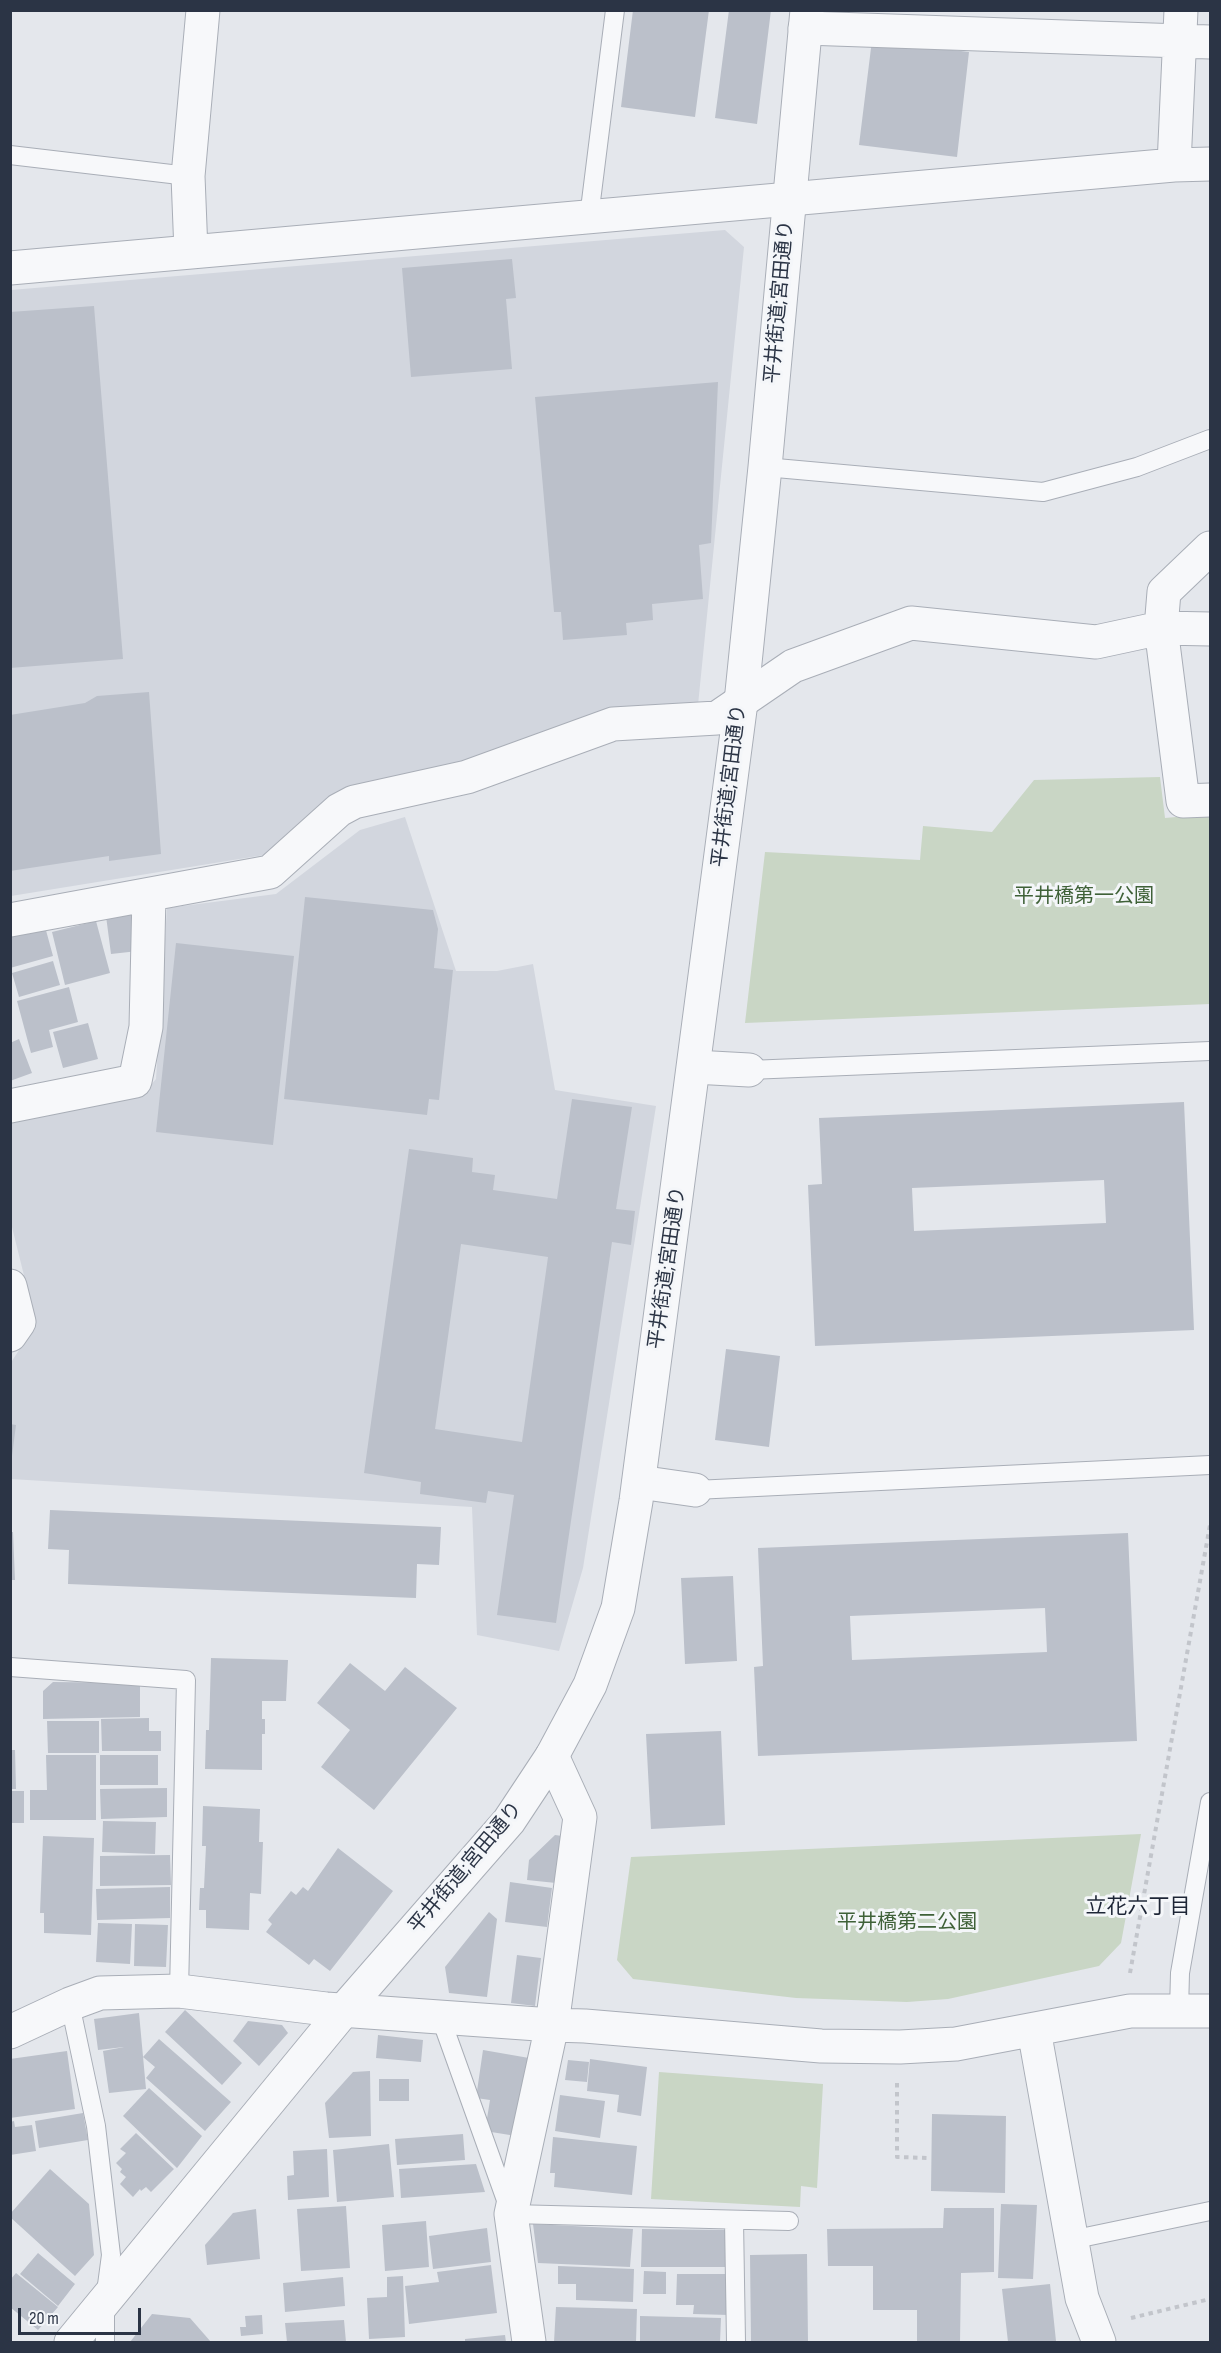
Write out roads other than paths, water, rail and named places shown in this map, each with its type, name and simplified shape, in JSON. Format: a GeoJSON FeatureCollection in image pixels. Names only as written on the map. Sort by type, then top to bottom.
{"type":"FeatureCollection","features":[{"type":"Feature","properties":{"kind":"street"},"geometry":{"type":"LineString","coordinates":[[191,252],[188,176],[203,10]]}},
{"type":"Feature","properties":{"kind":"street"},"geometry":{"type":"LineString","coordinates":[[806,19],[1191,31],[1174,165]]}},
{"type":"Feature","properties":{"kind":"street","name":"平井街道;宮田通り"},"geometry":{"type":"LineString","coordinates":[[71,2343],[344,2010],[509,1821],[552,1756],[590,1685],[618,1608],[639,1482],[741,702],[806,19]]}},
{"type":"Feature","properties":{"kind":"street"},"geometry":{"type":"LineString","coordinates":[[10,268],[1174,165],[1210,164]]}},
{"type":"Feature","properties":{"kind":"street"},"geometry":{"type":"LineString","coordinates":[[1210,548],[1164,592],[1161,628],[1183,801],[1210,800]]}},
{"type":"Feature","properties":{"kind":"street"},"geometry":{"type":"LineString","coordinates":[[10,920],[270,872],[339,810],[354,802],[467,777],[613,724],[717,718],[793,666],[911,623],[1096,642],[1161,628],[1210,629]]}},
{"type":"Feature","properties":{"kind":"street"},"geometry":{"type":"LineString","coordinates":[[10,1106],[135,1080],[146,1027],[149,895]]}},
{"type":"Feature","properties":{"kind":"street"},"geometry":{"type":"LineString","coordinates":[[694,1067],[749,1070]]}},
{"type":"Feature","properties":{"kind":"street"},"geometry":{"type":"LineString","coordinates":[[10,1286],[19,1322],[10,1335]]}},
{"type":"Feature","properties":{"kind":"street"},"geometry":{"type":"LineString","coordinates":[[639,1482],[695,1490]]}},
{"type":"Feature","properties":{"kind":"street"},"geometry":{"type":"LineString","coordinates":[[530,2343],[511,2214],[552,2025],[580,1817],[552,1756]]}},
{"type":"Feature","properties":{"kind":"street"},"geometry":{"type":"LineString","coordinates":[[10,2032],[70,2004],[100,1993],[179,1992],[344,2010],[585,2026],[822,2046],[900,2047],[956,2044],[1130,2011],[1195,2011]]}},
{"type":"Feature","properties":{"kind":"street"},"geometry":{"type":"LineString","coordinates":[[1034,2030],[1082,2298],[1099,2343]]}},
{"type":"Feature","properties":{"kind":"lane"},"geometry":{"type":"LineString","coordinates":[[589,217],[615,10]]}},
{"type":"Feature","properties":{"kind":"lane"},"geometry":{"type":"LineString","coordinates":[[10,155],[188,176]]}},
{"type":"Feature","properties":{"kind":"lane"},"geometry":{"type":"LineString","coordinates":[[765,467],[1042,492],[1137,467],[1210,439]]}},
{"type":"Feature","properties":{"kind":"lane"},"geometry":{"type":"LineString","coordinates":[[749,1070],[1210,1051]]}},
{"type":"Feature","properties":{"kind":"lane"},"geometry":{"type":"LineString","coordinates":[[695,1490],[1210,1465]]}},
{"type":"Feature","properties":{"kind":"lane"},"geometry":{"type":"LineString","coordinates":[[10,1668],[186,1680],[179,1992]]}},
{"type":"Feature","properties":{"kind":"lane"},"geometry":{"type":"LineString","coordinates":[[1195,2011],[1180,1973],[1210,1802]]}},
{"type":"Feature","properties":{"kind":"lane"},"geometry":{"type":"LineString","coordinates":[[70,2004],[98,2138],[111,2255],[105,2300],[105,2343]]}},
{"type":"Feature","properties":{"kind":"lane"},"geometry":{"type":"LineString","coordinates":[[440,2016],[511,2214],[789,2222]]}},
{"type":"Feature","properties":{"kind":"lane"},"geometry":{"type":"LineString","coordinates":[[1071,2240],[1210,2211]]}},
{"type":"Feature","properties":{"kind":"lane"},"geometry":{"type":"LineString","coordinates":[[734,2220],[736,2343]]}},
{"type":"Feature","properties":{"kind":"district","name":"立花六丁目"},"geometry":{"type":"Point","coordinates":[1138,1908]}},
{"type":"Feature","properties":{"kind":"park label","name":"平井橋第一公園"},"geometry":{"type":"Point","coordinates":[1084,897]}},
{"type":"Feature","properties":{"kind":"park label","name":"平井橋第二公園"},"geometry":{"type":"Point","coordinates":[907,1923]}}]}
